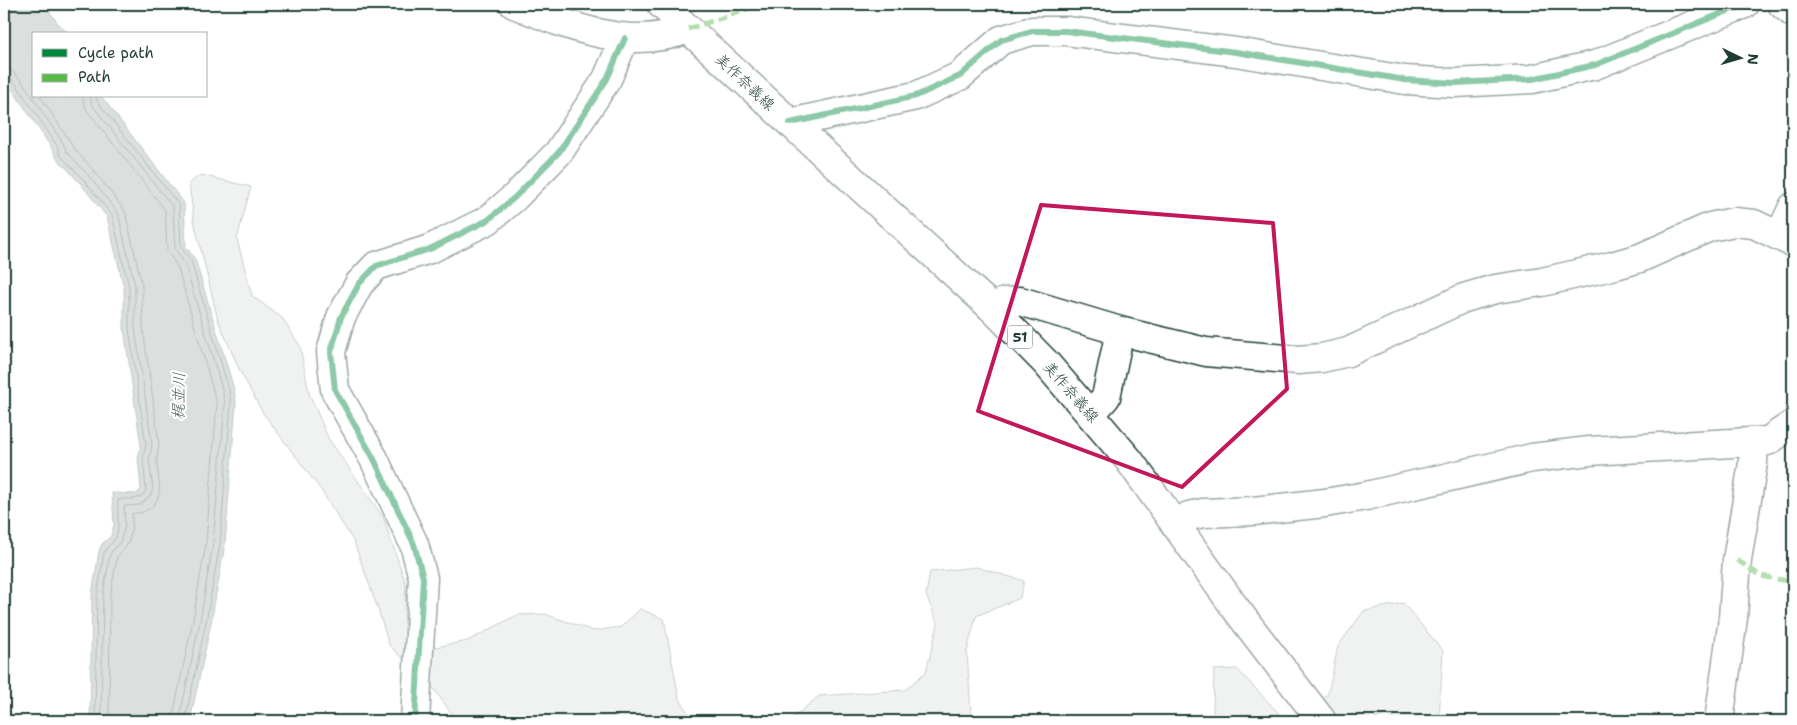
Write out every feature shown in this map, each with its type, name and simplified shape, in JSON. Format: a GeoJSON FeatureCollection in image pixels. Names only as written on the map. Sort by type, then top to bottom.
{"type":"FeatureCollection","features":[{"type":"Feature","properties":{"kind":"street"},"geometry":{"type":"LineString","coordinates":[[514,4],[568,25],[595,33],[625,38],[673,35],[688,29]]}},
{"type":"Feature","properties":{"kind":"street","name":"美作奈義線"},"geometry":{"type":"LineString","coordinates":[[662,4],[991,307],[1046,363],[1129,460],[1236,609],[1322,721]]}},
{"type":"Feature","properties":{"kind":"street"},"geometry":{"type":"LineString","coordinates":[[790,123],[916,96],[960,76],[1001,40],[1032,30],[1066,31],[1236,52],[1405,80],[1455,83],[1532,79],[1595,65],[1745,4]]}},
{"type":"Feature","properties":{"kind":"street"},"geometry":{"type":"LineString","coordinates":[[1782,4],[1793,13]]}},
{"type":"Feature","properties":{"kind":"street"},"geometry":{"type":"LineString","coordinates":[[415,721],[423,578],[414,544],[374,460],[335,390],[331,352],[341,317],[359,284],[376,266],[430,249],[488,220],[515,197],[559,152],[607,79],[625,38]]}},
{"type":"Feature","properties":{"kind":"street"},"geometry":{"type":"LineString","coordinates":[[991,307],[1004,302],[1020,301],[1120,331],[1206,352],[1298,360],[1322,358],[1348,352],[1464,298],[1495,289],[1542,282],[1640,258],[1710,227],[1734,222],[1754,224],[1787,239],[1793,207]]}},
{"type":"Feature","properties":{"kind":"street"},"geometry":{"type":"LineString","coordinates":[[1091,414],[1106,398],[1120,331]]}},
{"type":"Feature","properties":{"kind":"street"},"geometry":{"type":"LineString","coordinates":[[1176,524],[1189,516],[1203,513],[1253,511],[1358,498],[1532,458],[1589,451],[1768,440],[1793,424]]}},
{"type":"Feature","properties":{"kind":"street"},"geometry":{"type":"LineString","coordinates":[[1719,721],[1733,618],[1737,560],[1753,463],[1754,442]]}},
{"type":"Feature","properties":{"kind":"highlighted area"},"geometry":{"type":"Polygon","coordinates":[[[1041,205],[1273,223],[1287,389],[1182,487],[978,411],[1041,205]]]}},
{"type":"Feature","properties":{"kind":"shaded area"},"geometry":{"type":"Polygon","coordinates":[[[201,175],[251,187],[237,239],[252,296],[282,318],[300,346],[309,393],[328,438],[383,517],[406,584],[404,624],[436,647],[468,641],[517,615],[545,614],[594,631],[621,627],[640,609],[664,619],[679,698],[693,721],[457,721],[433,688],[389,645],[354,542],[321,490],[263,413],[240,371],[218,320],[194,221],[189,183],[201,175]]]}},
{"type":"Feature","properties":{"kind":"shaded area"},"geometry":{"type":"Polygon","coordinates":[[[976,567],[1024,581],[1020,598],[976,616],[967,651],[971,714],[977,721],[789,721],[819,696],[905,690],[926,672],[938,624],[926,595],[930,572],[976,567]]]}},
{"type":"Feature","properties":{"kind":"shaded area"},"geometry":{"type":"Polygon","coordinates":[[[1403,603],[1443,651],[1439,721],[1399,721],[1386,715],[1369,721],[1290,721],[1328,694],[1338,646],[1364,611],[1403,603]]]}},
{"type":"Feature","properties":{"kind":"shaded area"},"geometry":{"type":"Polygon","coordinates":[[[1237,669],[1286,721],[1207,721],[1213,713],[1214,670],[1237,669]]]}},
{"type":"Feature","properties":{"kind":"water","name":"梶並川"},"geometry":{"type":"Polygon","coordinates":[[[4,4],[44,4],[60,26],[68,32],[32,32],[32,98],[103,98],[184,203],[186,247],[195,259],[234,389],[236,403],[225,544],[211,623],[190,721],[90,721],[92,595],[99,551],[102,544],[111,536],[114,524],[112,493],[136,494],[141,490],[138,458],[141,446],[124,329],[124,288],[107,217],[56,157],[4,77],[4,4]]]}},
{"type":"Feature","properties":{"kind":"marked path"},"geometry":{"type":"LineString","coordinates":[[688,29],[746,10],[745,4]]}},
{"type":"Feature","properties":{"kind":"marked path"},"geometry":{"type":"LineString","coordinates":[[1737,560],[1761,576],[1793,582]]}},
{"type":"Feature","properties":{"kind":"cycle path"},"geometry":{"type":"LineString","coordinates":[[790,123],[916,96],[960,76],[1001,40],[1032,31],[1066,31],[1236,52],[1405,80],[1455,83],[1532,79],[1595,65],[1745,4]]}},
{"type":"Feature","properties":{"kind":"cycle path"},"geometry":{"type":"LineString","coordinates":[[415,721],[423,578],[414,544],[374,459],[335,390],[331,352],[341,317],[359,284],[376,266],[430,249],[488,220],[515,197],[559,152],[607,79],[625,38]]}}]}
